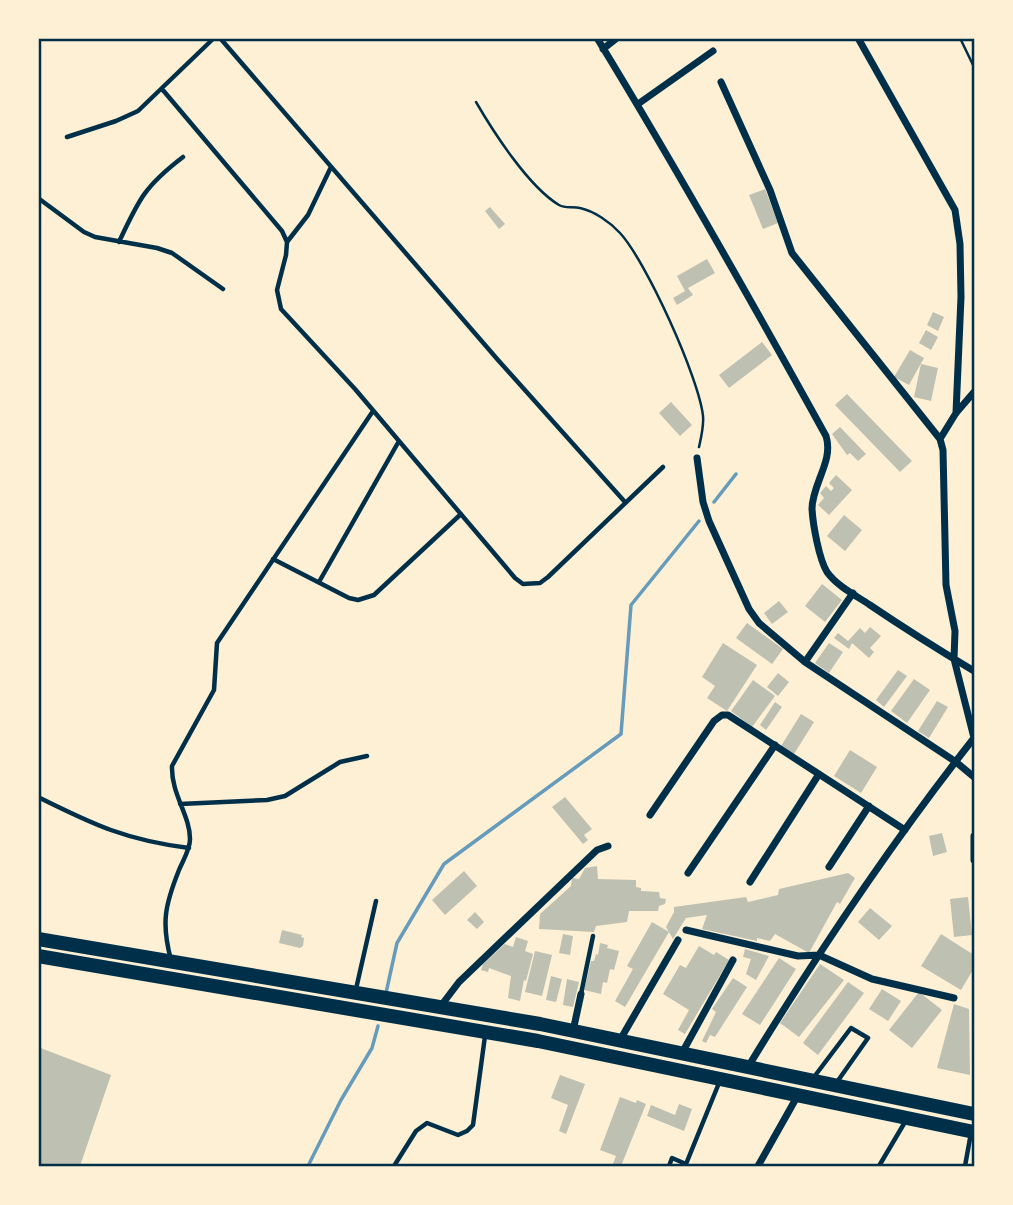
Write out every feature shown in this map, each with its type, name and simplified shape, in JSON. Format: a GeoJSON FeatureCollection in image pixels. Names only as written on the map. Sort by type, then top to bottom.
{"type":"FeatureCollection","features":[{"type":"Feature","properties":{"kind":"highway"},"geometry":{"type":"LineString","coordinates":[[38,939],[573,1031],[975,1114]]}},
{"type":"Feature","properties":{"kind":"highway"},"geometry":{"type":"LineString","coordinates":[[38,956],[485,1032],[973,1132]]}},
{"type":"Feature","properties":{"kind":"street"},"geometry":{"type":"LineString","coordinates":[[597,38],[755,307],[826,436],[828,452],[812,512],[821,559],[826,570],[836,582],[975,671]]}},
{"type":"Feature","properties":{"kind":"street"},"geometry":{"type":"LineString","coordinates":[[603,49],[617,38]]}},
{"type":"Feature","properties":{"kind":"street"},"geometry":{"type":"LineString","coordinates":[[858,38],[954,210],[960,244],[961,297],[956,413]]}},
{"type":"Feature","properties":{"kind":"street"},"geometry":{"type":"LineString","coordinates":[[638,104],[713,51]]}},
{"type":"Feature","properties":{"kind":"street"},"geometry":{"type":"LineString","coordinates":[[721,82],[771,190],[792,253],[940,439],[943,450],[946,575],[955,631],[954,659],[975,738],[905,830],[819,955],[747,1068]]}},
{"type":"Feature","properties":{"kind":"street"},"geometry":{"type":"LineString","coordinates":[[940,439],[956,413],[975,392]]}},
{"type":"Feature","properties":{"kind":"street"},"geometry":{"type":"LineString","coordinates":[[697,458],[703,502],[709,521],[758,623],[805,662],[975,777]]}},
{"type":"Feature","properties":{"kind":"street"},"geometry":{"type":"LineString","coordinates":[[805,662],[853,593]]}},
{"type":"Feature","properties":{"kind":"street"},"geometry":{"type":"LineString","coordinates":[[650,815],[715,721],[722,715],[728,715],[905,830]]}},
{"type":"Feature","properties":{"kind":"street"},"geometry":{"type":"LineString","coordinates":[[688,873],[775,745]]}},
{"type":"Feature","properties":{"kind":"street"},"geometry":{"type":"LineString","coordinates":[[750,882],[819,774]]}},
{"type":"Feature","properties":{"kind":"street"},"geometry":{"type":"LineString","coordinates":[[829,867],[869,806]]}},
{"type":"Feature","properties":{"kind":"street"},"geometry":{"type":"LineString","coordinates":[[975,836],[975,860]]}},
{"type":"Feature","properties":{"kind":"street"},"geometry":{"type":"LineString","coordinates":[[440,1007],[459,982],[597,850],[608,846]]}},
{"type":"Feature","properties":{"kind":"street"},"geometry":{"type":"LineString","coordinates":[[686,930],[799,956],[819,955],[873,979],[954,998]]}},
{"type":"Feature","properties":{"kind":"street"},"geometry":{"type":"LineString","coordinates":[[620,1041],[678,940]]}},
{"type":"Feature","properties":{"kind":"street"},"geometry":{"type":"LineString","coordinates":[[681,1054],[733,960]]}},
{"type":"Feature","properties":{"kind":"street"},"geometry":{"type":"LineString","coordinates":[[573,1031],[581,994]]}},
{"type":"Feature","properties":{"kind":"street"},"geometry":{"type":"LineString","coordinates":[[758,1167],[798,1094]]}},
{"type":"Feature","properties":{"kind":"lane"},"geometry":{"type":"LineString","coordinates":[[67,136],[138,111],[214,38]]}},
{"type":"Feature","properties":{"kind":"lane"},"geometry":{"type":"LineString","coordinates":[[220,38],[498,360],[625,502]]}},
{"type":"Feature","properties":{"kind":"lane"},"geometry":{"type":"LineString","coordinates":[[162,89],[275,222],[287,242]]}},
{"type":"Feature","properties":{"kind":"lane"},"geometry":{"type":"LineString","coordinates":[[119,242],[138,201],[150,185],[183,157]]}},
{"type":"Feature","properties":{"kind":"lane"},"geometry":{"type":"LineString","coordinates":[[331,167],[308,215],[287,242],[277,290],[281,309],[373,411],[515,578],[523,584],[540,583],[663,467]]}},
{"type":"Feature","properties":{"kind":"lane"},"geometry":{"type":"LineString","coordinates":[[38,198],[83,232],[95,237],[172,253],[223,289]]}},
{"type":"Feature","properties":{"kind":"lane"},"geometry":{"type":"LineString","coordinates":[[171,962],[165,937],[166,902],[189,848],[190,838],[172,779],[172,766],[214,690],[217,643],[373,411]]}},
{"type":"Feature","properties":{"kind":"lane"},"geometry":{"type":"LineString","coordinates":[[319,582],[399,441]]}},
{"type":"Feature","properties":{"kind":"lane"},"geometry":{"type":"LineString","coordinates":[[273,559],[349,598],[365,600],[461,514]]}},
{"type":"Feature","properties":{"kind":"lane"},"geometry":{"type":"LineString","coordinates":[[180,804],[267,800],[285,796],[340,762],[367,756]]}},
{"type":"Feature","properties":{"kind":"lane"},"geometry":{"type":"LineString","coordinates":[[38,797],[117,834],[152,844],[189,848]]}},
{"type":"Feature","properties":{"kind":"lane"},"geometry":{"type":"LineString","coordinates":[[355,993],[376,901]]}},
{"type":"Feature","properties":{"kind":"lane"},"geometry":{"type":"LineString","coordinates":[[581,994],[593,936]]}},
{"type":"Feature","properties":{"kind":"lane"},"geometry":{"type":"LineString","coordinates":[[812,1081],[851,1028],[868,1038],[835,1085]]}},
{"type":"Feature","properties":{"kind":"lane"},"geometry":{"type":"LineString","coordinates":[[394,1167],[416,1131],[427,1123],[458,1135],[472,1125],[485,1032]]}},
{"type":"Feature","properties":{"kind":"lane"},"geometry":{"type":"LineString","coordinates":[[668,1167],[672,1158],[686,1164],[721,1079]]}},
{"type":"Feature","properties":{"kind":"lane"},"geometry":{"type":"LineString","coordinates":[[879,1167],[907,1118]]}},
{"type":"Feature","properties":{"kind":"lane"},"geometry":{"type":"LineString","coordinates":[[965,1167],[973,1132]]}},
{"type":"Feature","properties":{"kind":"path"},"geometry":{"type":"LineString","coordinates":[[960,38],[975,67]]}},
{"type":"Feature","properties":{"kind":"path"},"geometry":{"type":"LineString","coordinates":[[476,102],[494,133],[551,199],[563,207],[579,207],[597,215],[620,233],[644,270],[667,315],[694,384],[703,416],[697,458]]}},
{"type":"Feature","properties":{"kind":"building"},"geometry":{"type":"Polygon","coordinates":[[[765,189],[778,223],[763,229],[749,195],[765,189]]]}},
{"type":"Feature","properties":{"kind":"building"},"geometry":{"type":"Polygon","coordinates":[[[490,207],[505,224],[499,229],[485,211],[490,207]]]}},
{"type":"Feature","properties":{"kind":"building"},"geometry":{"type":"Polygon","coordinates":[[[707,259],[715,273],[688,288],[693,295],[677,305],[673,298],[685,291],[677,276],[707,259]]]}},
{"type":"Feature","properties":{"kind":"building"},"geometry":{"type":"Polygon","coordinates":[[[933,312],[944,317],[938,331],[927,325],[933,312]]]}},
{"type":"Feature","properties":{"kind":"building"},"geometry":{"type":"Polygon","coordinates":[[[926,330],[938,337],[931,350],[919,343],[926,330]]]}},
{"type":"Feature","properties":{"kind":"building"},"geometry":{"type":"Polygon","coordinates":[[[762,342],[772,355],[729,388],[719,375],[762,342]]]}},
{"type":"Feature","properties":{"kind":"building"},"geometry":{"type":"Polygon","coordinates":[[[910,350],[924,358],[909,385],[894,377],[910,350]]]}},
{"type":"Feature","properties":{"kind":"building"},"geometry":{"type":"Polygon","coordinates":[[[921,364],[938,368],[931,401],[914,397],[921,364]]]}},
{"type":"Feature","properties":{"kind":"building"},"geometry":{"type":"Polygon","coordinates":[[[847,394],[912,461],[900,472],[835,405],[847,394]]]}},
{"type":"Feature","properties":{"kind":"building"},"geometry":{"type":"Polygon","coordinates":[[[671,402],[692,425],[680,436],[659,413],[671,402]]]}},
{"type":"Feature","properties":{"kind":"building"},"geometry":{"type":"Polygon","coordinates":[[[840,427],[866,454],[858,461],[850,453],[847,455],[832,434],[840,427]]]}},
{"type":"Feature","properties":{"kind":"building"},"geometry":{"type":"Polygon","coordinates":[[[836,475],[852,490],[829,515],[818,505],[824,498],[820,493],[826,486],[831,491],[834,488],[829,483],[836,475]]]}},
{"type":"Feature","properties":{"kind":"building"},"geometry":{"type":"Polygon","coordinates":[[[844,515],[862,530],[845,551],[827,536],[844,515]]]}},
{"type":"Feature","properties":{"kind":"building"},"geometry":{"type":"Polygon","coordinates":[[[822,584],[842,600],[825,622],[805,606],[822,584]]]}},
{"type":"Feature","properties":{"kind":"building"},"geometry":{"type":"Polygon","coordinates":[[[779,601],[788,612],[772,624],[764,613],[779,601]]]}},
{"type":"Feature","properties":{"kind":"building"},"geometry":{"type":"Polygon","coordinates":[[[747,623],[783,649],[772,664],[736,638],[747,623]]]}},
{"type":"Feature","properties":{"kind":"building"},"geometry":{"type":"Polygon","coordinates":[[[870,627],[881,636],[870,648],[874,652],[869,658],[852,643],[849,649],[834,638],[838,633],[848,641],[860,628],[865,633],[870,627]]]}},
{"type":"Feature","properties":{"kind":"building"},"geometry":{"type":"Polygon","coordinates":[[[723,643],[757,665],[727,711],[707,698],[715,686],[702,677],[723,643]]]}},
{"type":"Feature","properties":{"kind":"building"},"geometry":{"type":"Polygon","coordinates":[[[829,643],[843,652],[829,673],[815,663],[829,643]]]}},
{"type":"Feature","properties":{"kind":"building"},"geometry":{"type":"Polygon","coordinates":[[[898,670],[907,676],[884,707],[876,700],[898,670]]]}},
{"type":"Feature","properties":{"kind":"building"},"geometry":{"type":"Polygon","coordinates":[[[778,673],[789,682],[778,696],[767,687],[778,673]]]}},
{"type":"Feature","properties":{"kind":"building"},"geometry":{"type":"Polygon","coordinates":[[[914,679],[930,690],[907,723],[891,711],[914,679]]]}},
{"type":"Feature","properties":{"kind":"building"},"geometry":{"type":"Polygon","coordinates":[[[753,680],[775,696],[752,727],[731,711],[753,680]]]}},
{"type":"Feature","properties":{"kind":"building"},"geometry":{"type":"Polygon","coordinates":[[[937,701],[948,707],[929,738],[918,731],[937,701]]]}},
{"type":"Feature","properties":{"kind":"building"},"geometry":{"type":"Polygon","coordinates":[[[775,702],[782,707],[766,730],[760,725],[775,702]]]}},
{"type":"Feature","properties":{"kind":"building"},"geometry":{"type":"Polygon","coordinates":[[[801,714],[814,722],[794,754],[781,746],[801,714]]]}},
{"type":"Feature","properties":{"kind":"building"},"geometry":{"type":"Polygon","coordinates":[[[850,750],[877,767],[861,793],[834,776],[850,750]]]}},
{"type":"Feature","properties":{"kind":"building"},"geometry":{"type":"Polygon","coordinates":[[[565,797],[592,829],[584,835],[588,840],[583,844],[552,807],[565,797]]]}},
{"type":"Feature","properties":{"kind":"building"},"geometry":{"type":"Polygon","coordinates":[[[942,833],[947,852],[933,856],[929,836],[942,833]]]}},
{"type":"Feature","properties":{"kind":"building"},"geometry":{"type":"Polygon","coordinates":[[[597,866],[598,879],[636,880],[636,887],[641,888],[641,891],[659,892],[660,898],[666,899],[665,904],[659,906],[658,911],[629,911],[627,922],[596,926],[594,932],[539,929],[540,914],[571,886],[572,878],[579,879],[585,868],[597,866]]]}},
{"type":"Feature","properties":{"kind":"building"},"geometry":{"type":"Polygon","coordinates":[[[464,871],[477,886],[445,915],[432,900],[464,871]]]}},
{"type":"Feature","properties":{"kind":"building"},"geometry":{"type":"Polygon","coordinates":[[[848,873],[855,878],[840,904],[837,902],[809,953],[775,934],[770,941],[757,938],[757,941],[702,929],[707,915],[686,918],[673,939],[666,927],[674,907],[746,897],[748,902],[778,895],[779,889],[848,873]]]}},
{"type":"Feature","properties":{"kind":"building"},"geometry":{"type":"Polygon","coordinates":[[[968,897],[972,935],[954,937],[950,899],[968,897]]]}},
{"type":"Feature","properties":{"kind":"building"},"geometry":{"type":"Polygon","coordinates":[[[870,908],[892,926],[879,940],[858,922],[870,908]]]}},
{"type":"Feature","properties":{"kind":"building"},"geometry":{"type":"Polygon","coordinates":[[[475,912],[484,922],[477,929],[467,920],[475,912]]]}},
{"type":"Feature","properties":{"kind":"building"},"geometry":{"type":"Polygon","coordinates":[[[652,922],[669,932],[625,1007],[615,1001],[633,969],[627,966],[652,922]]]}},
{"type":"Feature","properties":{"kind":"building"},"geometry":{"type":"Polygon","coordinates":[[[282,930],[302,935],[303,946],[300,948],[279,943],[282,930]]]}},
{"type":"Feature","properties":{"kind":"building"},"geometry":{"type":"Polygon","coordinates":[[[563,934],[573,936],[570,955],[559,953],[563,934]]]}},
{"type":"Feature","properties":{"kind":"building"},"geometry":{"type":"Polygon","coordinates":[[[941,934],[974,955],[974,968],[961,990],[921,966],[941,934]]]}},
{"type":"Feature","properties":{"kind":"building"},"geometry":{"type":"Polygon","coordinates":[[[516,937],[528,941],[525,951],[533,954],[520,1001],[508,998],[511,976],[489,968],[488,972],[481,970],[483,964],[505,944],[513,947],[516,937]]]}},
{"type":"Feature","properties":{"kind":"building"},"geometry":{"type":"Polygon","coordinates":[[[600,943],[619,951],[614,970],[610,969],[607,983],[603,982],[601,994],[584,990],[591,961],[598,955],[600,943]]]}},
{"type":"Feature","properties":{"kind":"building"},"geometry":{"type":"Polygon","coordinates":[[[699,946],[729,960],[685,1034],[678,1030],[689,1010],[663,994],[680,965],[686,968],[699,946]]]}},
{"type":"Feature","properties":{"kind":"building"},"geometry":{"type":"Polygon","coordinates":[[[745,949],[769,956],[756,980],[746,974],[751,959],[743,957],[745,949]]]}},
{"type":"Feature","properties":{"kind":"building"},"geometry":{"type":"Polygon","coordinates":[[[535,951],[552,955],[542,996],[525,992],[535,951]]]}},
{"type":"Feature","properties":{"kind":"building"},"geometry":{"type":"Polygon","coordinates":[[[779,958],[796,969],[760,1025],[742,1014],[779,958]]]}},
{"type":"Feature","properties":{"kind":"building"},"geometry":{"type":"Polygon","coordinates":[[[820,964],[844,980],[799,1037],[780,1023],[820,964]]]}},
{"type":"Feature","properties":{"kind":"building"},"geometry":{"type":"Polygon","coordinates":[[[551,976],[562,979],[556,1002],[546,1000],[551,976]]]}},
{"type":"Feature","properties":{"kind":"building"},"geometry":{"type":"Polygon","coordinates":[[[733,978],[747,987],[715,1037],[710,1035],[706,1043],[702,1041],[716,1012],[712,1009],[733,978]]]}},
{"type":"Feature","properties":{"kind":"building"},"geometry":{"type":"Polygon","coordinates":[[[567,979],[579,982],[573,1007],[563,1005],[567,979]]]}},
{"type":"Feature","properties":{"kind":"building"},"geometry":{"type":"Polygon","coordinates":[[[848,982],[864,993],[818,1055],[803,1043],[848,982]]]}},
{"type":"Feature","properties":{"kind":"building"},"geometry":{"type":"Polygon","coordinates":[[[882,989],[901,1001],[888,1021],[869,1009],[882,989]]]}},
{"type":"Feature","properties":{"kind":"building"},"geometry":{"type":"Polygon","coordinates":[[[919,992],[942,1010],[912,1048],[889,1030],[919,992]]]}},
{"type":"Feature","properties":{"kind":"building"},"geometry":{"type":"Polygon","coordinates":[[[954,1004],[969,1009],[970,1075],[937,1068],[954,1004]]]}},
{"type":"Feature","properties":{"kind":"building"},"geometry":{"type":"Polygon","coordinates":[[[38,1047],[111,1075],[80,1166],[38,1166],[38,1047]]]}},
{"type":"Feature","properties":{"kind":"building"},"geometry":{"type":"Polygon","coordinates":[[[560,1075],[585,1084],[566,1134],[559,1131],[568,1105],[551,1098],[560,1075]]]}},
{"type":"Feature","properties":{"kind":"building"},"geometry":{"type":"Polygon","coordinates":[[[620,1097],[646,1104],[621,1166],[612,1166],[616,1156],[600,1150],[620,1097]]]}},
{"type":"Feature","properties":{"kind":"building"},"geometry":{"type":"Polygon","coordinates":[[[679,1104],[692,1109],[684,1131],[647,1116],[651,1105],[675,1115],[679,1104]]]}},
{"type":"Feature","properties":{"kind":"waterway"},"geometry":{"type":"LineString","coordinates":[[714,502],[736,474]]}},
{"type":"Feature","properties":{"kind":"waterway"},"geometry":{"type":"LineString","coordinates":[[386,993],[397,943],[444,864],[621,734],[631,605],[699,521]]}},
{"type":"Feature","properties":{"kind":"waterway"},"geometry":{"type":"LineString","coordinates":[[308,1166],[341,1100],[372,1048],[378,1026]]}}]}
